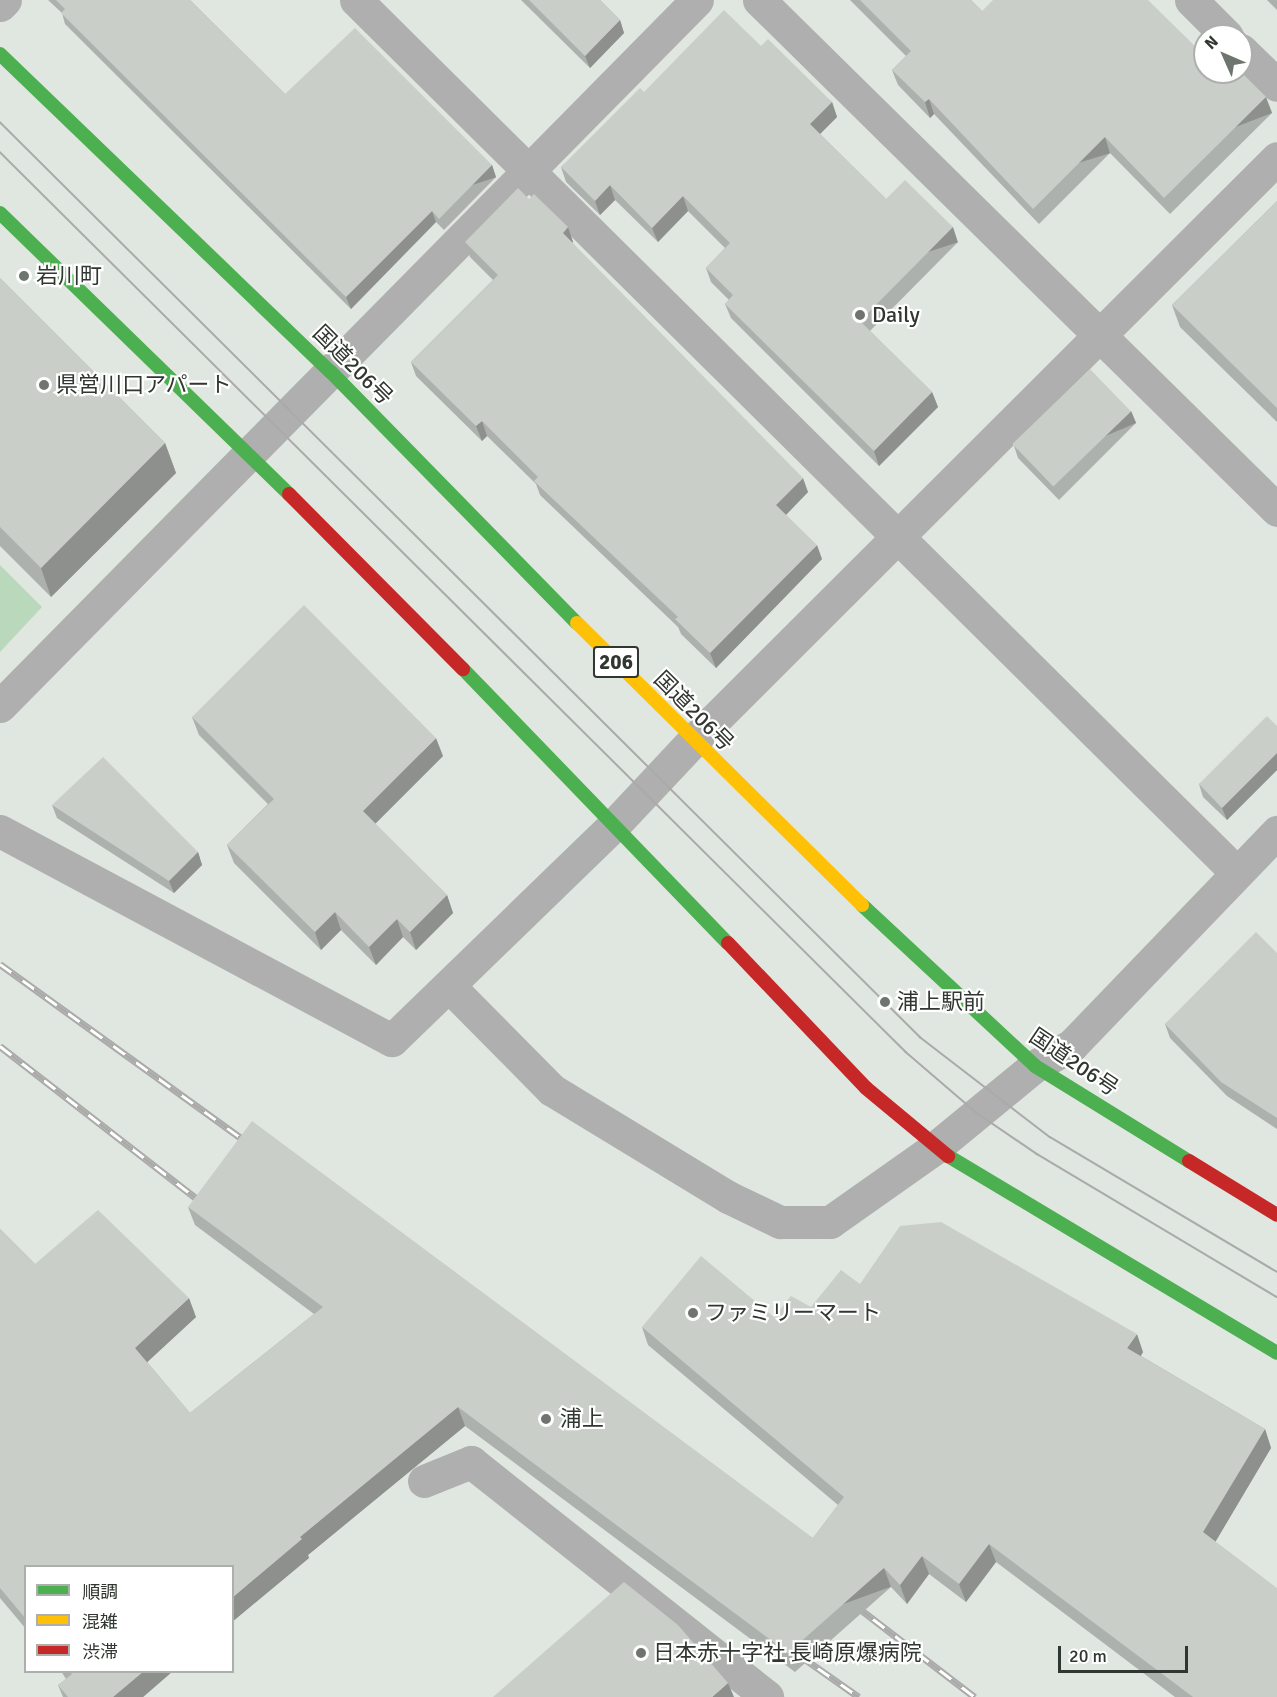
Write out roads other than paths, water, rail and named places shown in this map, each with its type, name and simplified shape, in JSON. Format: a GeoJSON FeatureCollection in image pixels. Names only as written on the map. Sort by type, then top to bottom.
{"type":"FeatureCollection","features":[{"type":"Feature","properties":{"kind":"highway","name":"国道206号"},"geometry":{"type":"LineString","coordinates":[[0,54],[331,372],[693,741],[966,1005],[1035,1066],[1276,1214]]}},
{"type":"Feature","properties":{"kind":"highway"},"geometry":{"type":"LineString","coordinates":[[0,213],[250,454],[615,824],[866,1088],[935,1148],[1277,1353]]}},
{"type":"Feature","properties":{"kind":"street"},"geometry":{"type":"LineString","coordinates":[[0,5],[5,0]]}},
{"type":"Feature","properties":{"kind":"street"},"geometry":{"type":"LineString","coordinates":[[356,0],[1237,873]]}},
{"type":"Feature","properties":{"kind":"street"},"geometry":{"type":"LineString","coordinates":[[0,706],[697,0]]}},
{"type":"Feature","properties":{"kind":"street"},"geometry":{"type":"LineString","coordinates":[[759,0],[1277,510]]}},
{"type":"Feature","properties":{"kind":"street"},"geometry":{"type":"LineString","coordinates":[[1191,0],[1215,24]]}},
{"type":"Feature","properties":{"kind":"street"},"geometry":{"type":"LineString","coordinates":[[1253,62],[1277,85]]}},
{"type":"Feature","properties":{"kind":"street"},"geometry":{"type":"LineString","coordinates":[[0,831],[392,1040],[615,824],[693,741],[1277,158]]}},
{"type":"Feature","properties":{"kind":"street"},"geometry":{"type":"LineString","coordinates":[[449,986],[552,1089],[728,1197],[780,1222],[830,1222],[935,1148],[1035,1066],[1072,1045],[1277,831]]}},
{"type":"Feature","properties":{"kind":"street"},"geometry":{"type":"LineString","coordinates":[[424,1481],[471,1462],[767,1697]]}},
{"type":"Feature","properties":{"kind":"tram line"},"geometry":{"type":"LineString","coordinates":[[0,122],[920,1037],[1050,1137],[1277,1272]]}},
{"type":"Feature","properties":{"kind":"tram line"},"geometry":{"type":"LineString","coordinates":[[0,152],[906,1052],[977,1113],[1037,1154],[1277,1297]]}},
{"type":"Feature","properties":{"kind":"railway"},"geometry":{"type":"LineString","coordinates":[[0,964],[254,1147]]}},
{"type":"Feature","properties":{"kind":"railway"},"geometry":{"type":"LineString","coordinates":[[0,1046],[209,1208]]}},
{"type":"Feature","properties":{"kind":"railway"},"geometry":{"type":"LineString","coordinates":[[851,1602],[975,1697]]}},
{"type":"Feature","properties":{"kind":"railway"},"geometry":{"type":"LineString","coordinates":[[795,1652],[859,1697]]}},
{"type":"Feature","properties":{"kind":"place","name":"岩川町"},"geometry":{"type":"Point","coordinates":[24,276]}},
{"type":"Feature","properties":{"kind":"place","name":"Daily"},"geometry":{"type":"Point","coordinates":[860,315]}},
{"type":"Feature","properties":{"kind":"place","name":"県営川口アパート"},"geometry":{"type":"Point","coordinates":[44,385]}},
{"type":"Feature","properties":{"kind":"place","name":"浦上駅前"},"geometry":{"type":"Point","coordinates":[885,1002]}},
{"type":"Feature","properties":{"kind":"place","name":"ファミリーマート"},"geometry":{"type":"Point","coordinates":[693,1313]}},
{"type":"Feature","properties":{"kind":"place","name":"浦上"},"geometry":{"type":"Point","coordinates":[546,1419]}},
{"type":"Feature","properties":{"kind":"place","name":"日本赤十字社 長崎原爆病院"},"geometry":{"type":"Point","coordinates":[641,1653]}}]}
